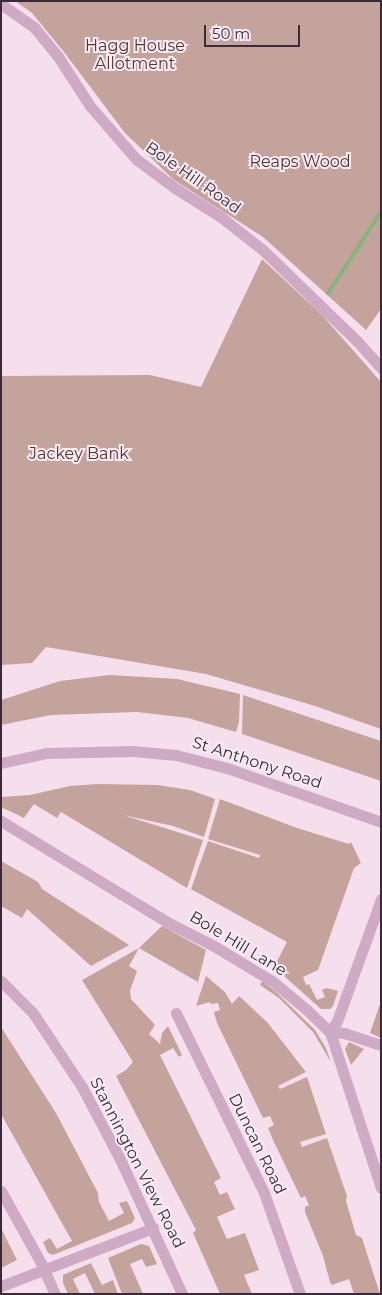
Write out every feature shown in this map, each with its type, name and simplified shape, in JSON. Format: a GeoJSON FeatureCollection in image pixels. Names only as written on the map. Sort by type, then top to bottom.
{"type":"FeatureCollection","features":[{"type":"Feature","properties":{"kind":"street","name":"Bole Hill Road"},"geometry":{"type":"LineString","coordinates":[[1,4],[34,27],[56,55],[90,106],[136,159],[175,188],[221,217],[264,250],[356,340],[381,368]]}},
{"type":"Feature","properties":{"kind":"street","name":"St Anthony Road"},"geometry":{"type":"LineString","coordinates":[[1,763],[46,753],[133,751],[176,755],[227,768],[381,822]]}},
{"type":"Feature","properties":{"kind":"street","name":"Bole Hill Lane"},"geometry":{"type":"LineString","coordinates":[[1,821],[167,922],[214,946],[272,981],[292,996],[330,1032]]}},
{"type":"Feature","properties":{"kind":"street"},"geometry":{"type":"LineString","coordinates":[[330,1032],[337,1021],[381,899]]}},
{"type":"Feature","properties":{"kind":"street","name":"Stannington View Road"},"geometry":{"type":"LineString","coordinates":[[1,981],[33,1013],[82,1087],[105,1128],[182,1294]]}},
{"type":"Feature","properties":{"kind":"street","name":"Duncan Road"},"geometry":{"type":"LineString","coordinates":[[176,1013],[264,1193],[300,1294]]}},
{"type":"Feature","properties":{"kind":"street"},"geometry":{"type":"LineString","coordinates":[[330,1032],[344,1033],[381,1045]]}},
{"type":"Feature","properties":{"kind":"street"},"geometry":{"type":"LineString","coordinates":[[330,1032],[381,1188]]}},
{"type":"Feature","properties":{"kind":"street"},"geometry":{"type":"LineString","coordinates":[[1,1191],[55,1294]]}},
{"type":"Feature","properties":{"kind":"street"},"geometry":{"type":"LineString","coordinates":[[1,1286],[153,1228]]}},
{"type":"Feature","properties":{"kind":"green space","name":"Reaps Wood"},"geometry":{"type":"Polygon","coordinates":[[[15,1],[381,1],[381,309],[366,330],[263,237],[174,180],[125,133],[32,13],[15,1]]]}},
{"type":"Feature","properties":{"kind":"green space","name":"Jackey Bank"},"geometry":{"type":"Polygon","coordinates":[[[262,259],[323,316],[381,382],[381,729],[315,706],[206,674],[46,647],[32,663],[1,665],[1,376],[150,375],[201,387],[262,259]]]}},
{"type":"Feature","properties":{"kind":"green space"},"geometry":{"type":"Polygon","coordinates":[[[110,675],[177,679],[240,694],[239,722],[236,732],[188,718],[137,712],[51,715],[1,725],[1,700],[60,681],[110,675]]]}},
{"type":"Feature","properties":{"kind":"green space"},"geometry":{"type":"Polygon","coordinates":[[[243,695],[381,741],[381,781],[242,734],[243,695]]]}},
{"type":"Feature","properties":{"kind":"green space"},"geometry":{"type":"Polygon","coordinates":[[[97,784],[158,785],[190,790],[215,799],[204,837],[173,826],[123,815],[203,840],[187,888],[61,812],[57,818],[34,804],[24,818],[1,807],[1,797],[30,795],[70,786],[97,784]]]}},
{"type":"Feature","properties":{"kind":"green space"},"geometry":{"type":"Polygon","coordinates":[[[220,799],[297,828],[349,844],[351,842],[361,863],[354,868],[318,970],[303,977],[306,985],[309,984],[317,1000],[325,997],[322,990],[327,988],[338,991],[333,1006],[330,1009],[321,1009],[274,967],[287,942],[191,889],[208,841],[259,858],[260,855],[208,839],[220,799]]]}},
{"type":"Feature","properties":{"kind":"green space"},"geometry":{"type":"Polygon","coordinates":[[[1,861],[38,882],[42,889],[129,945],[91,966],[27,909],[22,918],[1,906],[1,861]]]}},
{"type":"Feature","properties":{"kind":"green space"},"geometry":{"type":"Polygon","coordinates":[[[162,926],[206,950],[198,982],[139,948],[162,926]]]}},
{"type":"Feature","properties":{"kind":"green space"},"geometry":{"type":"Polygon","coordinates":[[[139,948],[129,966],[137,971],[130,991],[131,999],[155,1025],[149,1034],[160,1044],[162,1033],[168,1026],[182,1055],[179,1057],[173,1048],[160,1055],[221,1178],[214,1182],[220,1195],[227,1192],[235,1209],[217,1217],[227,1239],[245,1233],[259,1270],[244,1275],[252,1294],[220,1294],[193,1233],[196,1230],[116,1076],[126,1070],[133,1062],[82,980],[139,948]]]}},
{"type":"Feature","properties":{"kind":"green space"},"geometry":{"type":"Polygon","coordinates":[[[206,976],[225,992],[232,1004],[239,996],[267,1022],[306,1072],[278,1086],[280,1089],[307,1077],[326,1134],[300,1142],[302,1147],[327,1138],[347,1196],[346,1201],[356,1235],[362,1238],[380,1294],[354,1294],[349,1279],[332,1285],[330,1282],[323,1256],[305,1212],[305,1207],[309,1205],[305,1196],[301,1198],[273,1140],[268,1128],[274,1125],[270,1116],[263,1118],[217,1023],[214,1012],[220,1010],[218,1003],[211,1004],[210,1002],[196,1006],[206,976]]]}},
{"type":"Feature","properties":{"kind":"green space"},"geometry":{"type":"Polygon","coordinates":[[[262,981],[315,1030],[326,1048],[331,1062],[313,1032],[279,998],[260,985],[262,981]]]}},
{"type":"Feature","properties":{"kind":"green space"},"geometry":{"type":"Polygon","coordinates":[[[381,1001],[381,1038],[370,1033],[381,1001]]]}},
{"type":"Feature","properties":{"kind":"green space"},"geometry":{"type":"Polygon","coordinates":[[[1,1027],[56,1113],[98,1193],[99,1202],[109,1221],[124,1213],[119,1203],[127,1201],[135,1218],[132,1223],[53,1255],[48,1253],[43,1242],[50,1238],[57,1249],[72,1241],[1,1114],[1,1027]]]}},
{"type":"Feature","properties":{"kind":"green space"},"geometry":{"type":"Polygon","coordinates":[[[349,1042],[364,1049],[351,1065],[345,1049],[349,1042]]]}},
{"type":"Feature","properties":{"kind":"green space"},"geometry":{"type":"Polygon","coordinates":[[[1,1228],[17,1260],[1,1268],[1,1228]]]}},
{"type":"Feature","properties":{"kind":"green space"},"geometry":{"type":"Polygon","coordinates":[[[141,1244],[149,1246],[157,1264],[146,1267],[142,1259],[130,1264],[143,1294],[122,1294],[108,1258],[141,1244]]]}},
{"type":"Feature","properties":{"kind":"green space"},"geometry":{"type":"Polygon","coordinates":[[[91,1263],[102,1285],[113,1280],[118,1294],[95,1294],[85,1273],[73,1279],[80,1294],[68,1294],[63,1283],[63,1275],[91,1263]]]}},
{"type":"Feature","properties":{"kind":"waterway"},"geometry":{"type":"LineString","coordinates":[[328,293],[381,212]]}},
{"type":"Feature","properties":{"kind":"park label","name":"Hagg House Allotment"},"geometry":{"type":"Point","coordinates":[135,55]}}]}
